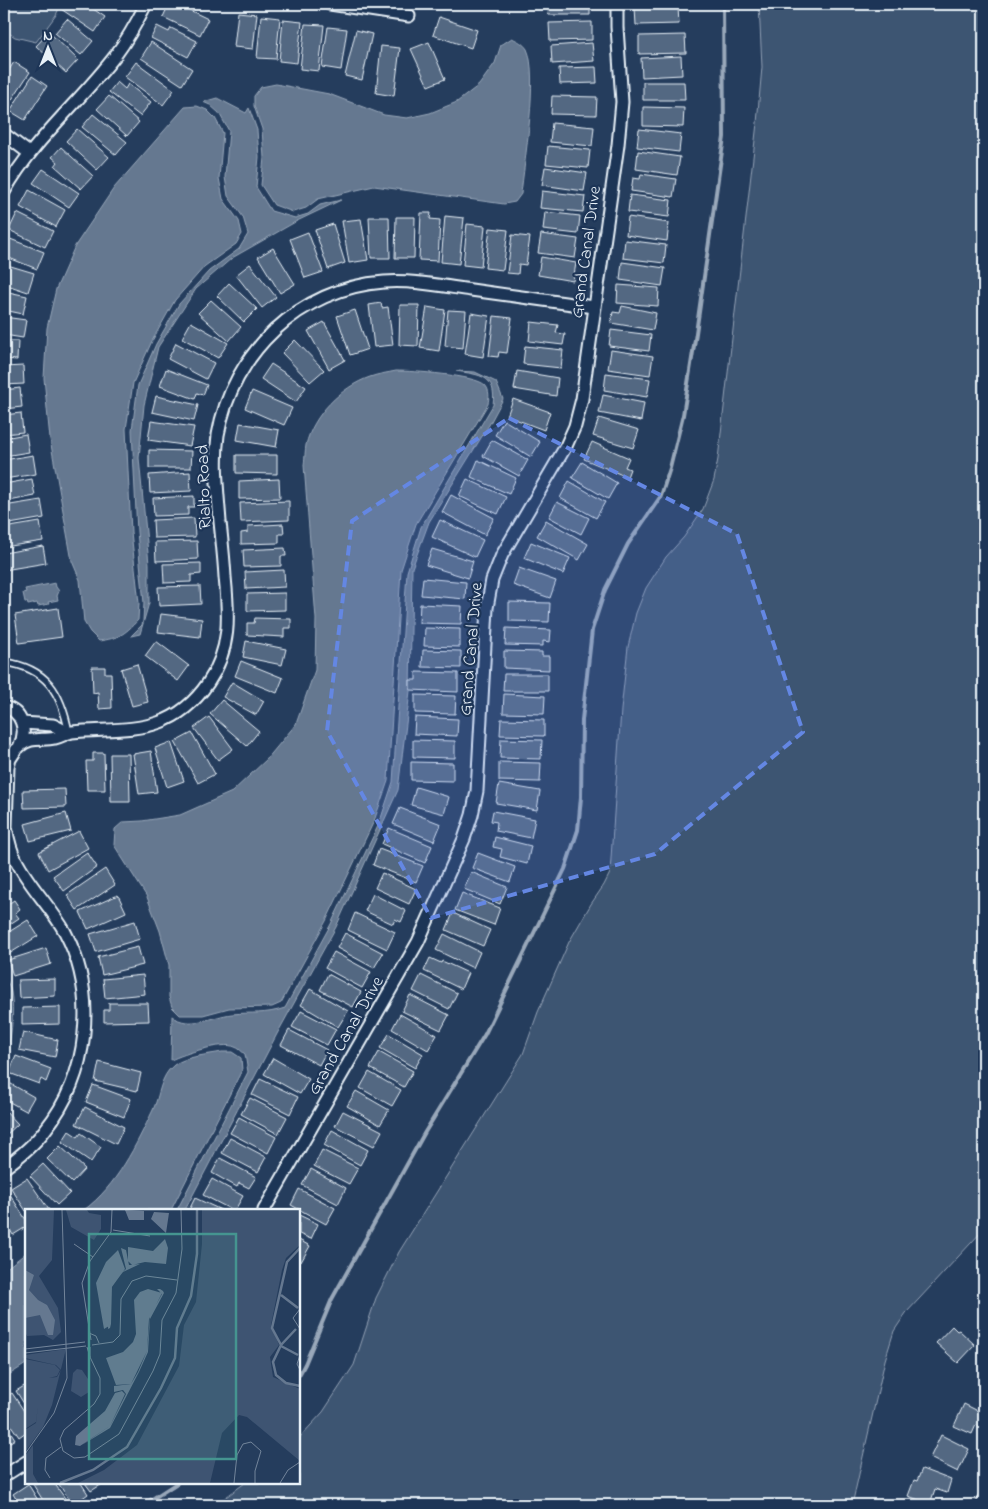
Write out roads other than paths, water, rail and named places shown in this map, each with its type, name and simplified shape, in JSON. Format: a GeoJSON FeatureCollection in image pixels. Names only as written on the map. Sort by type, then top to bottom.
{"type":"FeatureCollection","features":[{"type":"Feature","properties":{"kind":"street"},"geometry":{"type":"LineString","coordinates":[[4,192],[29,153],[114,57],[129,36],[146,4]]}},
{"type":"Feature","properties":{"kind":"street"},"geometry":{"type":"LineString","coordinates":[[330,4],[409,16]]}},
{"type":"Feature","properties":{"kind":"street","name":"Grand Canal Drive"},"geometry":{"type":"LineString","coordinates":[[265,1209],[418,942],[472,815],[477,792],[487,608],[492,580],[502,555],[566,446],[575,426],[582,399],[618,145],[622,102],[617,4]]}},
{"type":"Feature","properties":{"kind":"street"},"geometry":{"type":"LineString","coordinates":[[4,134],[29,153]]}},
{"type":"Feature","properties":{"kind":"street","name":"Rialto Road"},"geometry":{"type":"LineString","coordinates":[[4,757],[11,754],[30,739],[54,738],[69,732],[135,729],[163,722],[185,708],[197,697],[213,676],[226,643],[229,618],[216,472],[218,434],[229,396],[240,372],[255,350],[287,319],[310,304],[339,291],[370,283],[386,282],[416,282],[594,307]]}},
{"type":"Feature","properties":{"kind":"street"},"geometry":{"type":"LineString","coordinates":[[4,695],[7,704],[22,723],[24,733],[18,748],[8,763],[5,823],[8,840],[15,859],[59,923],[70,944],[78,966],[83,990],[85,1024],[76,1072],[62,1106],[37,1140],[4,1168]]}},
{"type":"Feature","properties":{"kind":"street"},"geometry":{"type":"LineString","coordinates":[[4,707],[16,713]]}},
{"type":"Feature","properties":{"kind":"street","name":"Rialto Road"},"geometry":{"type":"LineString","coordinates":[[22,723],[53,725],[69,732]]}},
{"type":"Feature","properties":{"kind":"street"},"geometry":{"type":"LineString","coordinates":[[4,1476],[25,1463]]}},
{"type":"Feature","properties":{"kind":"street"},"geometry":{"type":"LineString","coordinates":[[982,1505],[984,1499]]}},
{"type":"Feature","properties":{"kind":"lane"},"geometry":{"type":"LineString","coordinates":[[4,662],[18,664],[36,672],[49,682],[66,714],[69,732]]}},
{"type":"Feature","properties":{"kind":"waterway"},"geometry":{"type":"LineString","coordinates":[[300,1373],[332,1299],[425,1132],[485,1034],[565,869],[578,830],[581,797],[582,720],[592,630],[605,590],[628,544],[661,496],[683,415],[724,137],[723,4]]}},
{"type":"Feature","properties":{"kind":"waterway"},"geometry":{"type":"LineString","coordinates":[[143,1505],[175,1484]]}}]}
